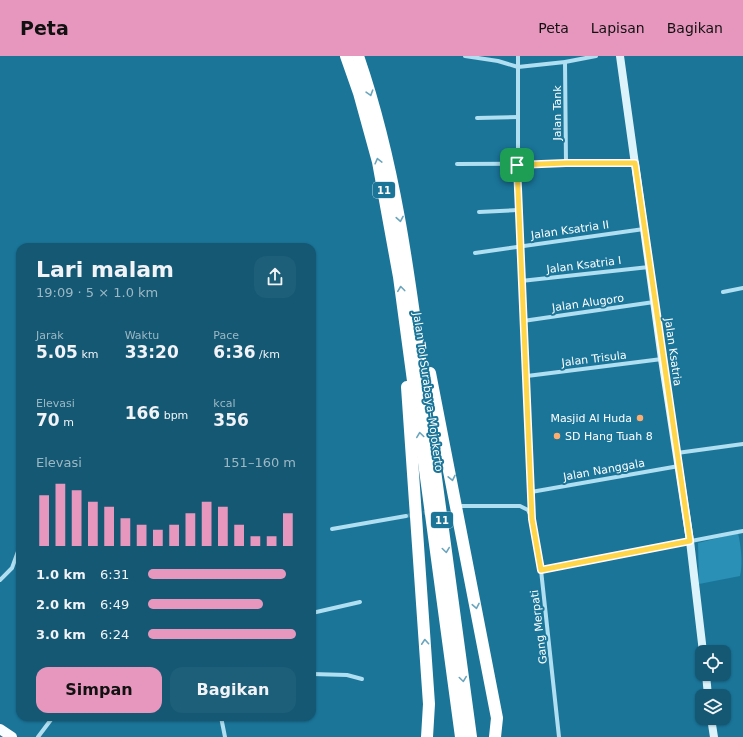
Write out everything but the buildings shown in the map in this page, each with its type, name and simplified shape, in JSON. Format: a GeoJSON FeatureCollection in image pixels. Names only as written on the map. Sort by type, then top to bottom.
{"type":"FeatureCollection","features":[{"type":"Feature","properties":{"kind":"highway","name":"Jalan Tol Surabaya–Mojokerto"},"geometry":{"type":"LineString","coordinates":[[346,56],[359,93],[378,162],[399,277],[461,737]]}},
{"type":"Feature","properties":{"kind":"highway","name":"Jalan Tol Surabaya–Mojokerto"},"geometry":{"type":"LineString","coordinates":[[358,56],[378,121],[395,191],[413,303],[471,737]]}},
{"type":"Feature","properties":{"kind":"highway"},"geometry":{"type":"LineString","coordinates":[[413,303],[427,360],[456,499],[497,718],[495,737]]}},
{"type":"Feature","properties":{"kind":"highway"},"geometry":{"type":"LineString","coordinates":[[406,328],[408,412],[429,704],[427,737]]}},
{"type":"Feature","properties":{"kind":"main road"},"geometry":{"type":"LineString","coordinates":[[0,729],[12,737]]}},
{"type":"Feature","properties":{"kind":"street"},"geometry":{"type":"LineString","coordinates":[[465,56],[498,61],[518,67],[565,62],[577,58],[596,56]]}},
{"type":"Feature","properties":{"kind":"street","name":"Gang Merpati"},"geometry":{"type":"LineString","coordinates":[[518,56],[518,210],[527,376],[532,519],[541,570],[559,737]]}},
{"type":"Feature","properties":{"kind":"street","name":"Jalan Ksatria"},"geometry":{"type":"LineString","coordinates":[[620,56],[662,359],[690,541],[702,645]]}},
{"type":"Feature","properties":{"kind":"street","name":"Jalan Tank"},"geometry":{"type":"LineString","coordinates":[[565,62],[566,163]]}},
{"type":"Feature","properties":{"kind":"street"},"geometry":{"type":"LineString","coordinates":[[477,118],[518,117]]}},
{"type":"Feature","properties":{"kind":"street"},"geometry":{"type":"LineString","coordinates":[[457,164],[517,165],[635,163]]}},
{"type":"Feature","properties":{"kind":"street"},"geometry":{"type":"LineString","coordinates":[[479,212],[518,210]]}},
{"type":"Feature","properties":{"kind":"street","name":"Jalan Ksatria II"},"geometry":{"type":"LineString","coordinates":[[474,253],[520,245],[644,229]]}},
{"type":"Feature","properties":{"kind":"street","name":"Jalan Ksatria I"},"geometry":{"type":"LineString","coordinates":[[521,281],[650,266]]}},
{"type":"Feature","properties":{"kind":"street"},"geometry":{"type":"LineString","coordinates":[[723,292],[743,288]]}},
{"type":"Feature","properties":{"kind":"street","name":"Jalan Alugoro"},"geometry":{"type":"LineString","coordinates":[[523,321],[655,302]]}},
{"type":"Feature","properties":{"kind":"street","name":"Jalan Trisula"},"geometry":{"type":"LineString","coordinates":[[527,376],[662,359]]}},
{"type":"Feature","properties":{"kind":"street"},"geometry":{"type":"LineString","coordinates":[[677,453],[743,444]]}},
{"type":"Feature","properties":{"kind":"street","name":"Jalan Nanggala"},"geometry":{"type":"LineString","coordinates":[[531,492],[679,466]]}},
{"type":"Feature","properties":{"kind":"street"},"geometry":{"type":"LineString","coordinates":[[462,506],[520,506],[528,510],[532,519]]}},
{"type":"Feature","properties":{"kind":"street"},"geometry":{"type":"LineString","coordinates":[[332,529],[406,516]]}},
{"type":"Feature","properties":{"kind":"street"},"geometry":{"type":"LineString","coordinates":[[541,570],[743,531]]}},
{"type":"Feature","properties":{"kind":"street"},"geometry":{"type":"LineString","coordinates":[[0,580],[12,568],[16,557]]}},
{"type":"Feature","properties":{"kind":"street"},"geometry":{"type":"LineString","coordinates":[[316,612],[360,602]]}},
{"type":"Feature","properties":{"kind":"street"},"geometry":{"type":"LineString","coordinates":[[316,674],[347,675],[362,679]]}},
{"type":"Feature","properties":{"kind":"street"},"geometry":{"type":"LineString","coordinates":[[38,737],[50,721]]}},
{"type":"Feature","properties":{"kind":"street"},"geometry":{"type":"LineString","coordinates":[[222,721],[225,737]]}},
{"type":"Feature","properties":{"kind":"street"},"geometry":{"type":"LineString","coordinates":[[712,725],[714,737]]}},
{"type":"Feature","properties":{"kind":"shaded area"},"geometry":{"type":"Polygon","coordinates":[[[738,533],[741,555],[740,576],[699,584],[698,543],[738,533]]]}},
{"type":"Feature","properties":{"kind":"tunnel"},"geometry":{"type":"LineString","coordinates":[[406,516],[430,512]]}},
{"type":"Feature","properties":{"kind":"place","name":"Masjid Al Huda"},"geometry":{"type":"Point","coordinates":[640,418]}},
{"type":"Feature","properties":{"kind":"place","name":"SD Hang Tuah 8"},"geometry":{"type":"Point","coordinates":[557,436]}},
{"type":"Feature","properties":{"kind":"route"},"geometry":{"type":"LineString","coordinates":[[635,163],[662,359],[690,541],[541,570],[532,519],[517,165],[635,163]]}}]}
